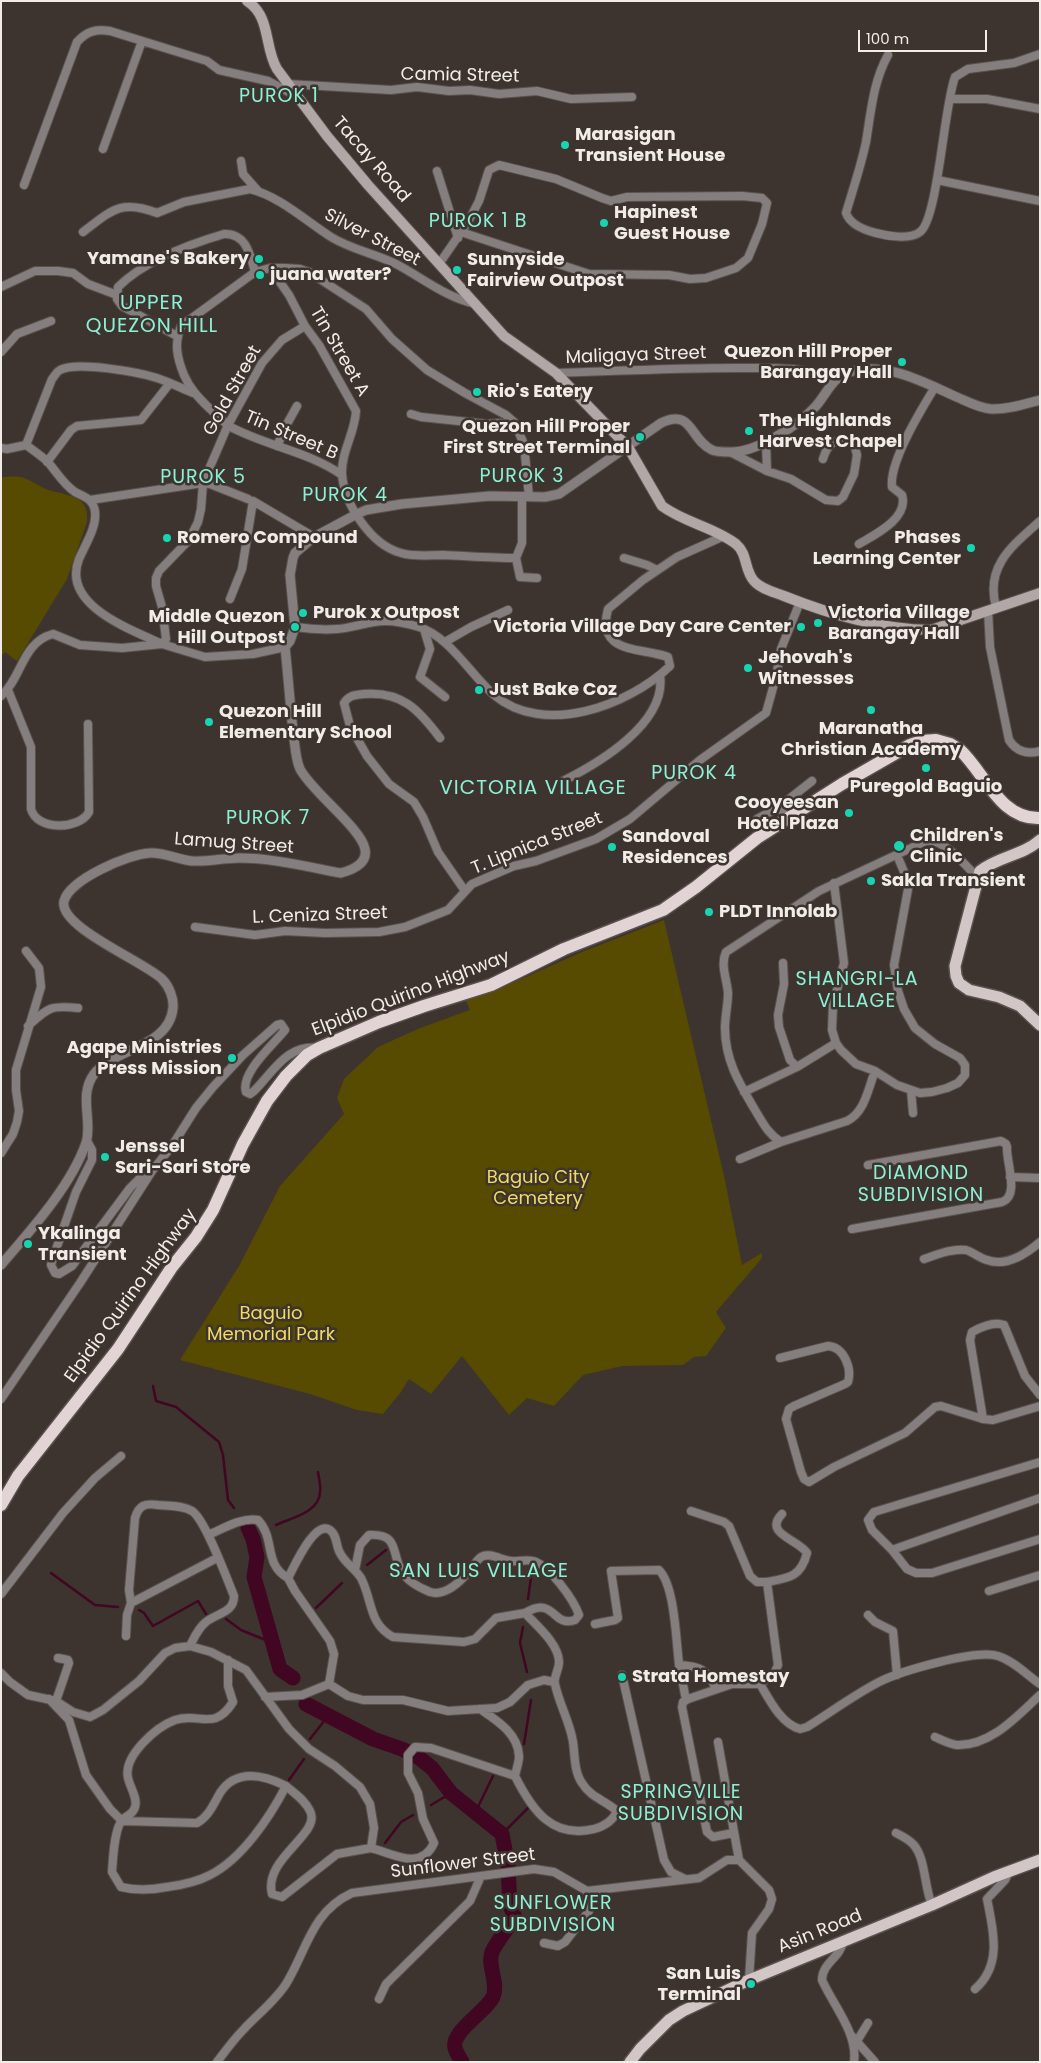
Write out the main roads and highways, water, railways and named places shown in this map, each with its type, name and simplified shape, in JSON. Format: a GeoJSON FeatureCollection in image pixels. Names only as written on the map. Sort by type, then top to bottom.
{"type":"FeatureCollection","features":[{"type":"Feature","properties":{"kind":"highway","name":"Elpidio Quirino Highway"},"geometry":{"type":"LineString","coordinates":[[1,1505],[18,1476],[118,1350],[172,1267],[196,1237],[213,1210],[243,1144],[267,1100],[293,1068],[307,1055],[319,1048],[424,1006],[491,985],[564,949],[648,917],[676,902],[757,838],[787,818],[910,745],[922,741],[936,740],[950,744],[964,754],[1010,810],[1028,818],[1040,818]]}},
{"type":"Feature","properties":{"kind":"main road","name":"Tacay Road"},"geometry":{"type":"LineString","coordinates":[[247,1],[260,14],[266,29],[272,61],[287,84],[368,185],[504,336],[556,373],[628,447],[662,506],[670,513],[724,536],[738,545],[744,552],[754,581],[762,587],[800,602],[865,623],[914,630],[931,630],[1040,593]]}},
{"type":"Feature","properties":{"kind":"main road"},"geometry":{"type":"LineString","coordinates":[[1040,840],[1021,853],[988,864],[980,871],[956,966],[959,983],[969,990],[999,997],[1020,1006],[1040,1025]]}},
{"type":"Feature","properties":{"kind":"main road","name":"Asin Road"},"geometry":{"type":"LineString","coordinates":[[630,2062],[640,2049],[669,2020],[691,2007],[749,1980],[1040,1860]]}},
{"type":"Feature","properties":{"kind":"waterway"},"geometry":{"type":"LineString","coordinates":[[153,1386],[156,1401],[176,1407],[219,1442],[223,1455],[228,1500],[234,1508]]}},
{"type":"Feature","properties":{"kind":"waterway"},"geometry":{"type":"LineString","coordinates":[[276,1525],[304,1513],[315,1505],[319,1499],[320,1490],[318,1472]]}},
{"type":"Feature","properties":{"kind":"waterway"},"geometry":{"type":"LineString","coordinates":[[248,1528],[253,1539],[257,1557],[254,1577],[280,1669],[293,1678]]}},
{"type":"Feature","properties":{"kind":"waterway"},"geometry":{"type":"LineString","coordinates":[[367,1565],[386,1550]]}},
{"type":"Feature","properties":{"kind":"waterway"},"geometry":{"type":"LineString","coordinates":[[528,1599],[532,1570]]}},
{"type":"Feature","properties":{"kind":"waterway"},"geometry":{"type":"LineString","coordinates":[[51,1573],[95,1605],[118,1607]]}},
{"type":"Feature","properties":{"kind":"waterway"},"geometry":{"type":"LineString","coordinates":[[316,1608],[342,1583]]}},
{"type":"Feature","properties":{"kind":"waterway"},"geometry":{"type":"LineString","coordinates":[[139,1610],[144,1613],[153,1626],[198,1601],[206,1614]]}},
{"type":"Feature","properties":{"kind":"waterway"},"geometry":{"type":"LineString","coordinates":[[226,1619],[241,1630],[273,1643]]}},
{"type":"Feature","properties":{"kind":"waterway"},"geometry":{"type":"LineString","coordinates":[[523,1627],[520,1643],[527,1672]]}},
{"type":"Feature","properties":{"kind":"waterway"},"geometry":{"type":"LineString","coordinates":[[524,1744],[531,1700]]}},
{"type":"Feature","properties":{"kind":"waterway"},"geometry":{"type":"LineString","coordinates":[[306,1704],[373,1739],[418,1757],[432,1768],[451,1793],[502,1834],[508,1866],[510,1906],[515,1917],[492,1952],[491,1963],[495,1986],[493,1997],[484,2009],[463,2028],[455,2042],[455,2048],[462,2062]]}},
{"type":"Feature","properties":{"kind":"waterway"},"geometry":{"type":"LineString","coordinates":[[310,1739],[328,1716]]}},
{"type":"Feature","properties":{"kind":"waterway"},"geometry":{"type":"LineString","coordinates":[[289,1780],[304,1759]]}},
{"type":"Feature","properties":{"kind":"waterway"},"geometry":{"type":"LineString","coordinates":[[475,1813],[493,1776]]}},
{"type":"Feature","properties":{"kind":"waterway"},"geometry":{"type":"LineString","coordinates":[[431,1805],[451,1793]]}},
{"type":"Feature","properties":{"kind":"waterway"},"geometry":{"type":"LineString","coordinates":[[502,1834],[528,1808]]}},
{"type":"Feature","properties":{"kind":"waterway"},"geometry":{"type":"LineString","coordinates":[[385,1843],[401,1822],[413,1815]]}},
{"type":"Feature","properties":{"kind":"place","name":"Marasigan Transient House"},"geometry":{"type":"Point","coordinates":[565,145]}},
{"type":"Feature","properties":{"kind":"place","name":"Hapinest Guest House"},"geometry":{"type":"Point","coordinates":[604,223]}},
{"type":"Feature","properties":{"kind":"place","name":"Yamane's Bakery"},"geometry":{"type":"Point","coordinates":[259,259]}},
{"type":"Feature","properties":{"kind":"place","name":"Sunnyside Fairview Outpost"},"geometry":{"type":"Point","coordinates":[457,270]}},
{"type":"Feature","properties":{"kind":"place","name":"juana water?"},"geometry":{"type":"Point","coordinates":[260,275]}},
{"type":"Feature","properties":{"kind":"place","name":"Quezon Hill Proper Barangay Hall"},"geometry":{"type":"Point","coordinates":[902,362]}},
{"type":"Feature","properties":{"kind":"place","name":"Rio's Eatery"},"geometry":{"type":"Point","coordinates":[477,392]}},
{"type":"Feature","properties":{"kind":"place","name":"The Highlands Harvest Chapel"},"geometry":{"type":"Point","coordinates":[749,431]}},
{"type":"Feature","properties":{"kind":"place","name":"Quezon Hill Proper First Street Terminal"},"geometry":{"type":"Point","coordinates":[640,437]}},
{"type":"Feature","properties":{"kind":"place","name":"Romero Compound"},"geometry":{"type":"Point","coordinates":[167,538]}},
{"type":"Feature","properties":{"kind":"place","name":"Phases Learning Center"},"geometry":{"type":"Point","coordinates":[971,548]}},
{"type":"Feature","properties":{"kind":"place","name":"Purok x Outpost"},"geometry":{"type":"Point","coordinates":[303,613]}},
{"type":"Feature","properties":{"kind":"place","name":"Victoria Village Barangay Hall"},"geometry":{"type":"Point","coordinates":[818,623]}},
{"type":"Feature","properties":{"kind":"place","name":"Middle Quezon Hill Outpost"},"geometry":{"type":"Point","coordinates":[295,627]}},
{"type":"Feature","properties":{"kind":"place","name":"Victoria Village Day Care Center"},"geometry":{"type":"Point","coordinates":[801,627]}},
{"type":"Feature","properties":{"kind":"place","name":"Jehovah's Witnesses"},"geometry":{"type":"Point","coordinates":[748,668]}},
{"type":"Feature","properties":{"kind":"place","name":"Just Bake Coz"},"geometry":{"type":"Point","coordinates":[479,690]}},
{"type":"Feature","properties":{"kind":"place","name":"Maranatha Christian Academy"},"geometry":{"type":"Point","coordinates":[871,710]}},
{"type":"Feature","properties":{"kind":"place","name":"Quezon Hill Elementary School"},"geometry":{"type":"Point","coordinates":[209,722]}},
{"type":"Feature","properties":{"kind":"place","name":"Puregold Baguio"},"geometry":{"type":"Point","coordinates":[926,768]}},
{"type":"Feature","properties":{"kind":"place","name":"Cooyeesan Hotel Plaza"},"geometry":{"type":"Point","coordinates":[849,813]}},
{"type":"Feature","properties":{"kind":"place","name":"Children's Clinic"},"geometry":{"type":"Point","coordinates":[899,846]}},
{"type":"Feature","properties":{"kind":"place","name":"Sandoval Residences"},"geometry":{"type":"Point","coordinates":[612,847]}},
{"type":"Feature","properties":{"kind":"place","name":"Sakla Transient"},"geometry":{"type":"Point","coordinates":[871,881]}},
{"type":"Feature","properties":{"kind":"place","name":"PLDT Innolab"},"geometry":{"type":"Point","coordinates":[709,912]}},
{"type":"Feature","properties":{"kind":"place","name":"Agape Ministries Press Mission"},"geometry":{"type":"Point","coordinates":[232,1058]}},
{"type":"Feature","properties":{"kind":"place","name":"Jenssel Sari-Sari Store"},"geometry":{"type":"Point","coordinates":[105,1157]}},
{"type":"Feature","properties":{"kind":"place","name":"Ykalinga Transient"},"geometry":{"type":"Point","coordinates":[28,1244]}},
{"type":"Feature","properties":{"kind":"place","name":"Strata Homestay"},"geometry":{"type":"Point","coordinates":[622,1677]}},
{"type":"Feature","properties":{"kind":"place","name":"San Luis Terminal"},"geometry":{"type":"Point","coordinates":[751,1984]}},
{"type":"Feature","properties":{"kind":"district","name":"PUROK 1"},"geometry":{"type":"Point","coordinates":[279,97]}},
{"type":"Feature","properties":{"kind":"district","name":"PUROK 1 B"},"geometry":{"type":"Point","coordinates":[478,222]}},
{"type":"Feature","properties":{"kind":"district","name":"UPPER QUEZON HILL"},"geometry":{"type":"Point","coordinates":[152,316]}},
{"type":"Feature","properties":{"kind":"district","name":"PUROK 3"},"geometry":{"type":"Point","coordinates":[522,477]}},
{"type":"Feature","properties":{"kind":"district","name":"PUROK 5"},"geometry":{"type":"Point","coordinates":[203,478]}},
{"type":"Feature","properties":{"kind":"district","name":"PUROK 4"},"geometry":{"type":"Point","coordinates":[345,496]}},
{"type":"Feature","properties":{"kind":"district","name":"PUROK 4"},"geometry":{"type":"Point","coordinates":[694,774]}},
{"type":"Feature","properties":{"kind":"district","name":"VICTORIA VILLAGE"},"geometry":{"type":"Point","coordinates":[533,789]}},
{"type":"Feature","properties":{"kind":"district","name":"PUROK 7"},"geometry":{"type":"Point","coordinates":[268,819]}},
{"type":"Feature","properties":{"kind":"district","name":"SHANGRI-LA VILLAGE"},"geometry":{"type":"Point","coordinates":[857,991]}},
{"type":"Feature","properties":{"kind":"district","name":"DIAMOND SUBDIVISION"},"geometry":{"type":"Point","coordinates":[921,1185]}},
{"type":"Feature","properties":{"kind":"district","name":"SAN LUIS VILLAGE"},"geometry":{"type":"Point","coordinates":[479,1572]}},
{"type":"Feature","properties":{"kind":"district","name":"SPRINGVILLE SUBDIVISION"},"geometry":{"type":"Point","coordinates":[681,1804]}},
{"type":"Feature","properties":{"kind":"district","name":"SUNFLOWER SUBDIVISION"},"geometry":{"type":"Point","coordinates":[553,1915]}},
{"type":"Feature","properties":{"kind":"park label","name":"Baguio City Cemetery"},"geometry":{"type":"Point","coordinates":[538,1188]}},
{"type":"Feature","properties":{"kind":"park label","name":"Baguio Memorial Park"},"geometry":{"type":"Point","coordinates":[271,1324]}}]}
